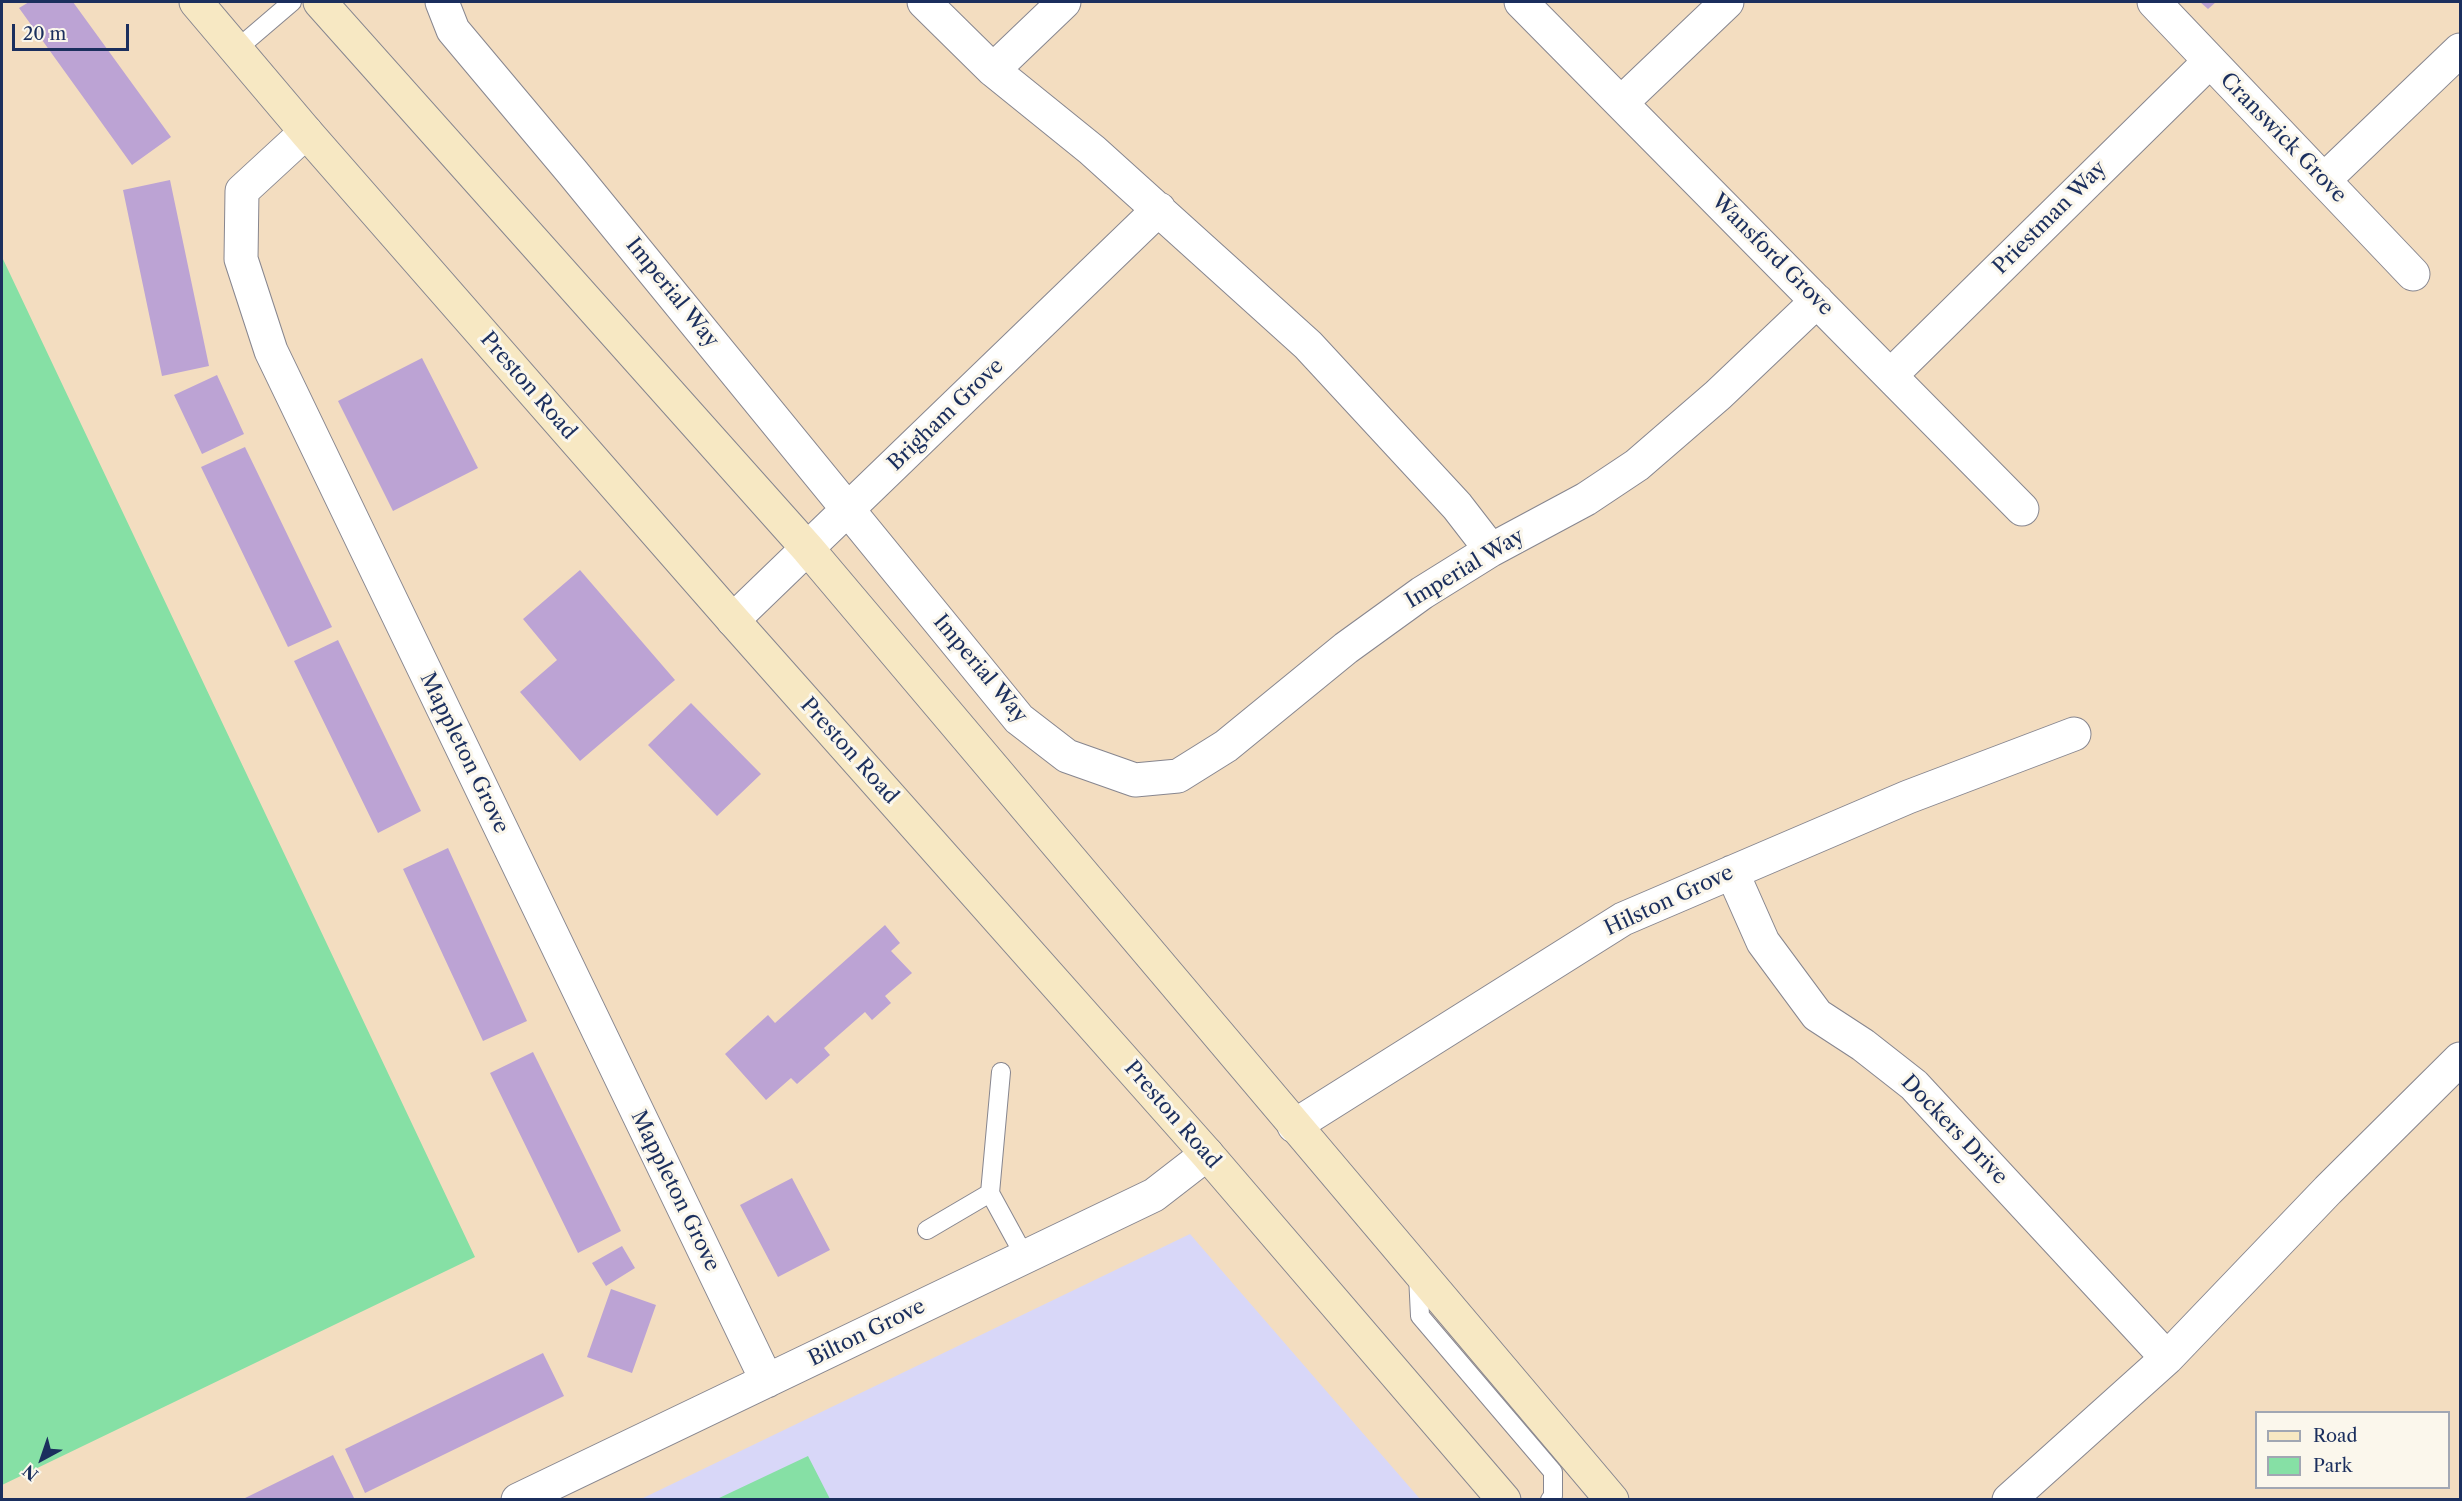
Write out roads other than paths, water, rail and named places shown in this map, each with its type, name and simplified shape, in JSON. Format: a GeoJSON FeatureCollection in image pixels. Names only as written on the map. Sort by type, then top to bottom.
{"type":"FeatureCollection","features":[{"type":"Feature","properties":{"kind":"street","name":"Preston Road"},"geometry":{"type":"LineString","coordinates":[[196,2],[306,132],[732,620],[1207,1154],[1504,1500]]}},
{"type":"Feature","properties":{"kind":"street"},"geometry":{"type":"LineString","coordinates":[[321,2],[808,549],[1612,1500]]}},
{"type":"Feature","properties":{"kind":"street","name":"Imperial Way"},"geometry":{"type":"LineString","coordinates":[[442,2],[453,30],[849,509],[1019,719],[1067,756],[1135,780],[1178,776],[1226,746],[1346,648],[1422,593],[1491,550],[1586,499],[1637,465],[1718,395],[1817,301]]}},
{"type":"Feature","properties":{"kind":"street"},"geometry":{"type":"LineString","coordinates":[[924,2],[993,70],[1092,150],[1308,345],[1457,506],[1491,550]]}},
{"type":"Feature","properties":{"kind":"street"},"geometry":{"type":"LineString","coordinates":[[993,70],[1064,2]]}},
{"type":"Feature","properties":{"kind":"street","name":"Wansford Grove"},"geometry":{"type":"LineString","coordinates":[[1521,2],[2022,508]]}},
{"type":"Feature","properties":{"kind":"street"},"geometry":{"type":"LineString","coordinates":[[1621,103],[1727,2]]}},
{"type":"Feature","properties":{"kind":"street","name":"Cranswick Grove"},"geometry":{"type":"LineString","coordinates":[[2154,2],[2413,274]]}},
{"type":"Feature","properties":{"kind":"street"},"geometry":{"type":"LineString","coordinates":[[2324,180],[2460,50]]}},
{"type":"Feature","properties":{"kind":"street","name":"Priestman Way"},"geometry":{"type":"LineString","coordinates":[[1891,375],[2210,61]]}},
{"type":"Feature","properties":{"kind":"street","name":"Mappleton Grove"},"geometry":{"type":"LineString","coordinates":[[306,132],[242,191],[241,259],[271,351],[767,1382]]}},
{"type":"Feature","properties":{"kind":"street","name":"Brigham Grove"},"geometry":{"type":"LineString","coordinates":[[732,620],[1159,209]]}},
{"type":"Feature","properties":{"kind":"street","name":"Hilston Grove"},"geometry":{"type":"LineString","coordinates":[[1294,1126],[1623,919],[1908,797],[2074,734]]}},
{"type":"Feature","properties":{"kind":"street","name":"Dockers Drive"},"geometry":{"type":"LineString","coordinates":[[1732,872],[1763,942],[1817,1016],[1863,1045],[1914,1085],[2167,1358]]}},
{"type":"Feature","properties":{"kind":"street"},"geometry":{"type":"LineString","coordinates":[[2009,1500],[2167,1358],[2328,1190],[2460,1059]]}},
{"type":"Feature","properties":{"kind":"street","name":"Bilton Grove"},"geometry":{"type":"LineString","coordinates":[[518,1500],[1154,1195],[1207,1154]]}},
{"type":"Feature","properties":{"kind":"lane"},"geometry":{"type":"LineString","coordinates":[[237,49],[292,2]]}},
{"type":"Feature","properties":{"kind":"lane"},"geometry":{"type":"LineString","coordinates":[[1000,1072],[990,1193],[1024,1257]]}},
{"type":"Feature","properties":{"kind":"lane"},"geometry":{"type":"LineString","coordinates":[[927,1230],[990,1193]]}},
{"type":"Feature","properties":{"kind":"lane"},"geometry":{"type":"LineString","coordinates":[[1418,1270],[1420,1316],[1553,1472],[1553,1496],[1550,1500]]}}]}
